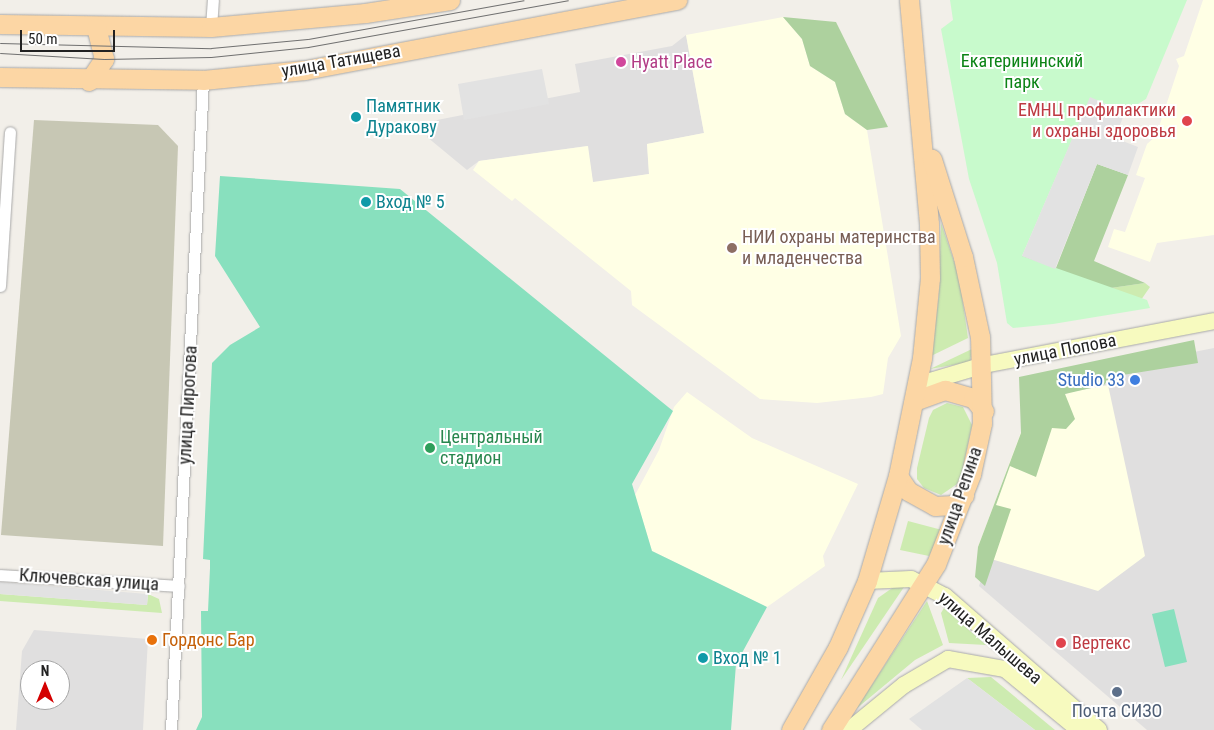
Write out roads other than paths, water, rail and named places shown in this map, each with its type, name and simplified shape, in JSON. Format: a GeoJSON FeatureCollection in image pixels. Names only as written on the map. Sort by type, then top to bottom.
{"type":"FeatureCollection","features":[{"type":"Feature","properties":{"kind":"main road"},"geometry":{"type":"LineString","coordinates":[[0,24],[96,28],[211,27],[364,13],[450,0]]}},
{"type":"Feature","properties":{"kind":"main road","name":"улица Татищева"},"geometry":{"type":"LineString","coordinates":[[0,77],[89,81],[203,80],[328,67],[677,0]]}},
{"type":"Feature","properties":{"kind":"main road","name":"улица Репина"},"geometry":{"type":"LineString","coordinates":[[791,730],[838,647],[867,581],[898,476],[915,393],[930,278],[920,120],[909,0]]}},
{"type":"Feature","properties":{"kind":"main road"},"geometry":{"type":"LineString","coordinates":[[89,81],[104,59],[96,28]]}},
{"type":"Feature","properties":{"kind":"main road","name":"улица Репина"},"geometry":{"type":"LineString","coordinates":[[831,730],[922,583],[936,564],[964,495],[984,411],[984,365],[963,258],[920,120]]}},
{"type":"Feature","properties":{"kind":"main road","name":"улица Попова"},"geometry":{"type":"LineString","coordinates":[[915,393],[984,365],[1214,321]]}},
{"type":"Feature","properties":{"kind":"main road"},"geometry":{"type":"LineString","coordinates":[[915,393],[945,390],[973,398],[984,411]]}},
{"type":"Feature","properties":{"kind":"main road"},"geometry":{"type":"LineString","coordinates":[[898,476],[908,491],[929,504],[953,505],[964,495]]}},
{"type":"Feature","properties":{"kind":"main road","name":"улица Малышева"},"geometry":{"type":"LineString","coordinates":[[867,581],[892,577],[922,583],[945,596],[1099,730]]}},
{"type":"Feature","properties":{"kind":"main road","name":"улица Малышева"},"geometry":{"type":"LineString","coordinates":[[849,730],[904,685],[948,659],[1005,669],[1079,730]]}},
{"type":"Feature","properties":{"kind":"street"},"geometry":{"type":"LineString","coordinates":[[211,27],[213,0]]}},
{"type":"Feature","properties":{"kind":"street","name":"улица Пирогова"},"geometry":{"type":"LineString","coordinates":[[171,730],[203,80]]}},
{"type":"Feature","properties":{"kind":"street"},"geometry":{"type":"LineString","coordinates":[[0,286],[10,132]]}},
{"type":"Feature","properties":{"kind":"street","name":"Ключевская улица"},"geometry":{"type":"LineString","coordinates":[[0,575],[179,586]]}},
{"type":"Feature","properties":{"kind":"tram line"},"geometry":{"type":"LineString","coordinates":[[0,43],[211,48],[308,39],[524,0]]}},
{"type":"Feature","properties":{"kind":"tram line"},"geometry":{"type":"LineString","coordinates":[[0,53],[104,59],[211,57],[308,47],[568,0]]}},
{"type":"Feature","properties":{"kind":"place","name":"Hyatt Place"},"geometry":{"type":"Point","coordinates":[621,62]}},
{"type":"Feature","properties":{"kind":"place","name":"Памятник Дуракову"},"geometry":{"type":"Point","coordinates":[356,117]}},
{"type":"Feature","properties":{"kind":"place","name":"ЕМНЦ профилактики и охраны здоровья"},"geometry":{"type":"Point","coordinates":[1187,121]}},
{"type":"Feature","properties":{"kind":"place","name":"Вход № 5"},"geometry":{"type":"Point","coordinates":[366,202]}},
{"type":"Feature","properties":{"kind":"place","name":"НИИ охраны материнства и младенчества"},"geometry":{"type":"Point","coordinates":[732,248]}},
{"type":"Feature","properties":{"kind":"place","name":"Studio 33"},"geometry":{"type":"Point","coordinates":[1135,380]}},
{"type":"Feature","properties":{"kind":"place","name":"Центральный стадион"},"geometry":{"type":"Point","coordinates":[430,448]}},
{"type":"Feature","properties":{"kind":"place","name":"Гордонc Бар"},"geometry":{"type":"Point","coordinates":[152,640]}},
{"type":"Feature","properties":{"kind":"place","name":"Вертекс"},"geometry":{"type":"Point","coordinates":[1061,643]}},
{"type":"Feature","properties":{"kind":"place","name":"Вход № 1"},"geometry":{"type":"Point","coordinates":[703,658]}},
{"type":"Feature","properties":{"kind":"place","name":"Почта СИЗО"},"geometry":{"type":"Point","coordinates":[1117,692]}},
{"type":"Feature","properties":{"kind":"park label","name":"Екатерининский парк"},"geometry":{"type":"Point","coordinates":[1022,72]}}]}
